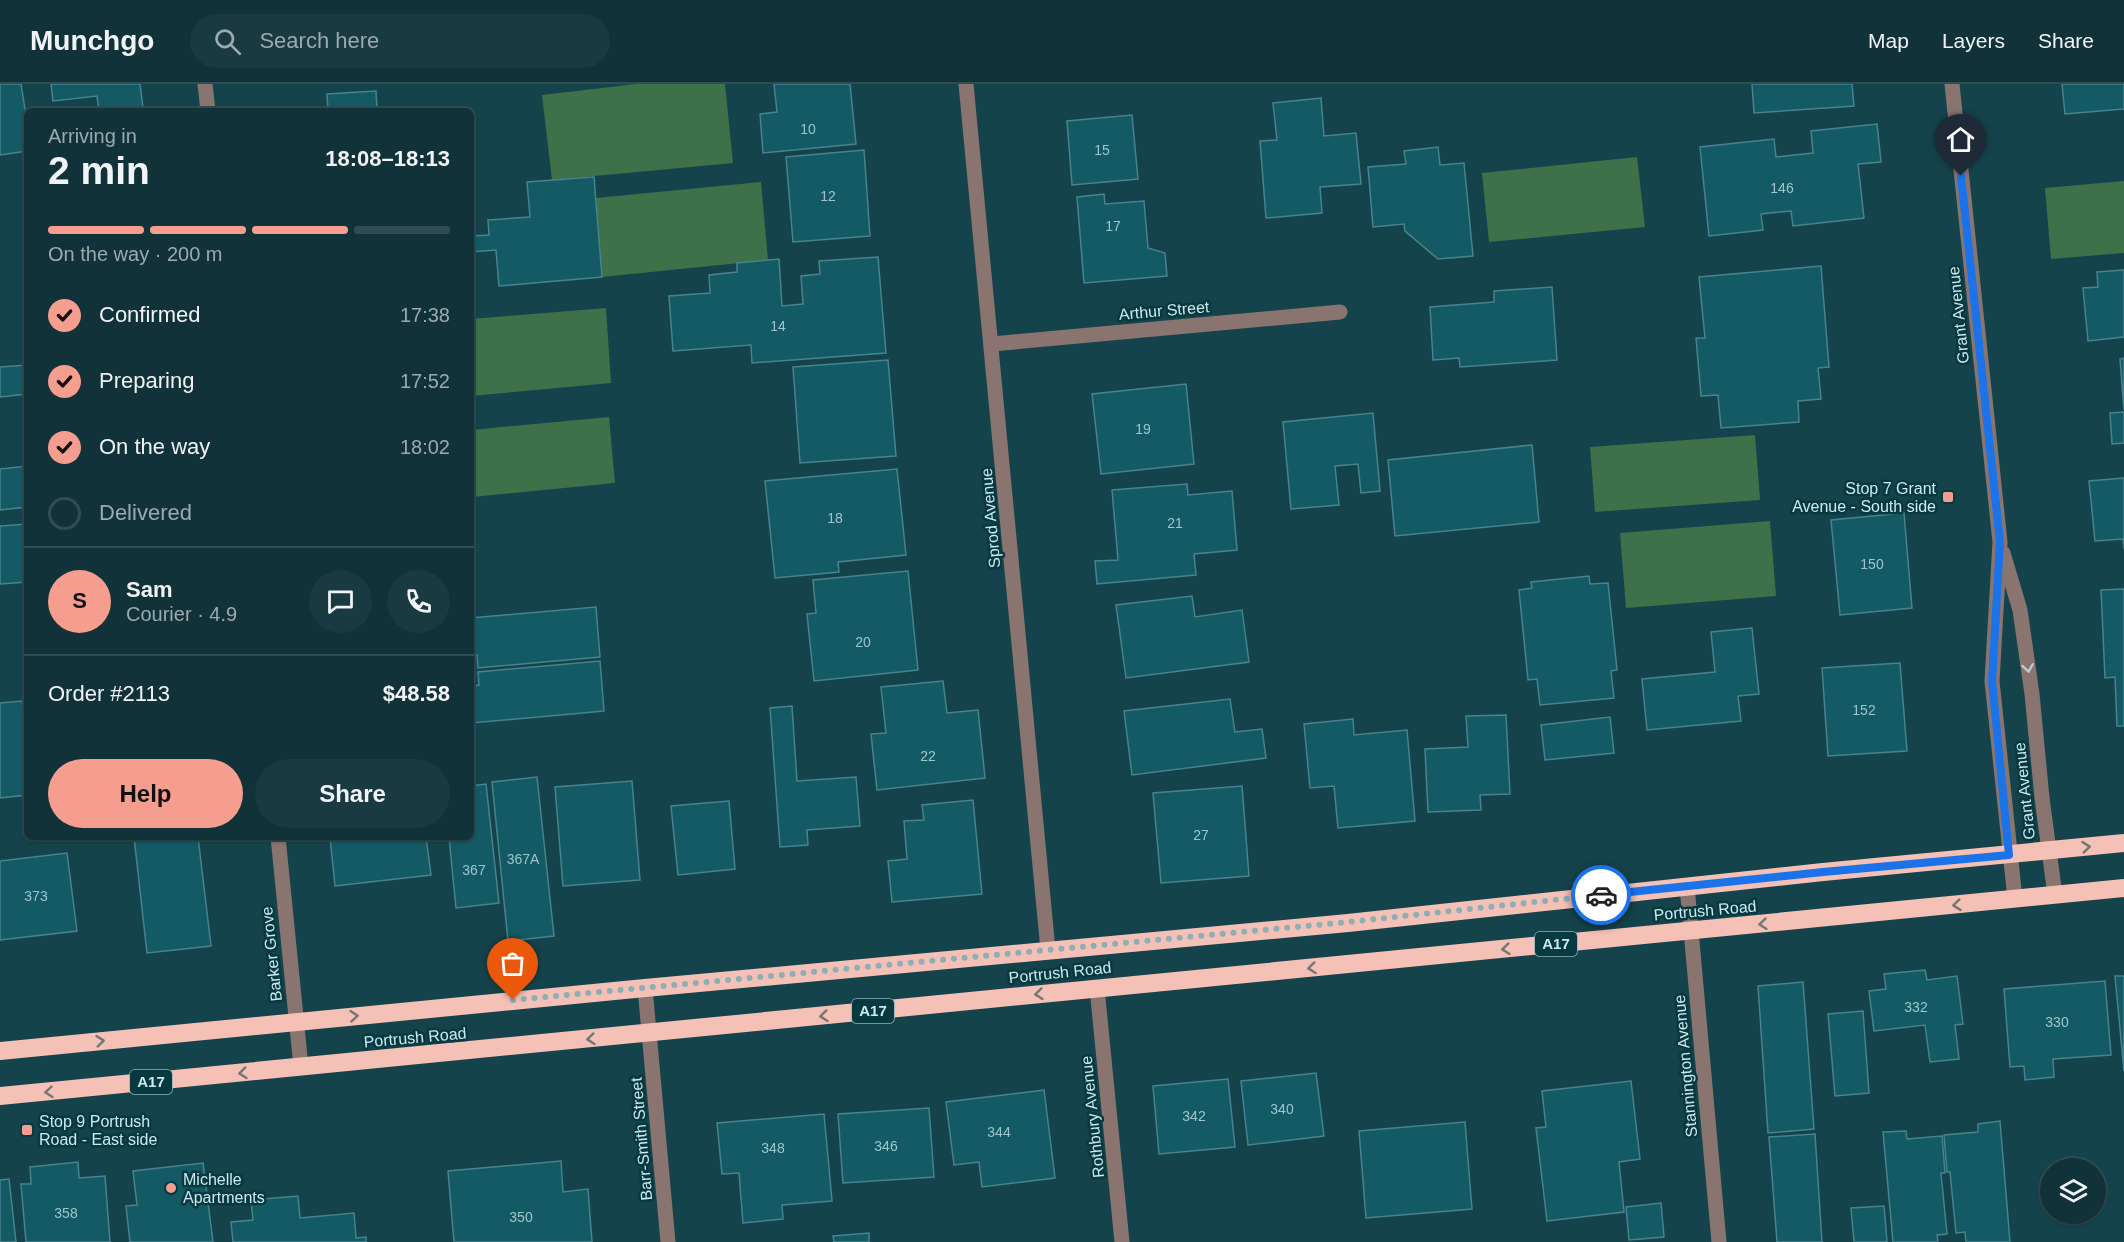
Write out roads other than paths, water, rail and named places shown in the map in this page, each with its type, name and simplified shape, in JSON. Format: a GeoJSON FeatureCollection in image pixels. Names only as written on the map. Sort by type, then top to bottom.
{"type":"FeatureCollection","features":[{"type":"Feature","properties":{"kind":"highway","name":"Portrush Road"},"geometry":{"type":"LineString","coordinates":[[0,1051],[1348,922],[2124,843]]}},
{"type":"Feature","properties":{"kind":"highway","name":"Portrush Road"},"geometry":{"type":"LineString","coordinates":[[0,1096],[2124,888]]}},
{"type":"Feature","properties":{"kind":"street"},"geometry":{"type":"LineString","coordinates":[[205,84],[208,108]]}},
{"type":"Feature","properties":{"kind":"street","name":"Sprod Avenue"},"geometry":{"type":"LineString","coordinates":[[966,84],[1048,950]]}},
{"type":"Feature","properties":{"kind":"street","name":"Grant Avenue"},"geometry":{"type":"LineString","coordinates":[[1952,84],[2000,542],[1992,681],[2015,899]]}},
{"type":"Feature","properties":{"kind":"street","name":"Arthur Street"},"geometry":{"type":"LineString","coordinates":[[992,344],[1340,312]]}},
{"type":"Feature","properties":{"kind":"street","name":"Grant Avenue"},"geometry":{"type":"LineString","coordinates":[[2000,542],[2020,610],[2055,895]]}},
{"type":"Feature","properties":{"kind":"street","name":"Barker Grove"},"geometry":{"type":"LineString","coordinates":[[278,840],[301,1067]]}},
{"type":"Feature","properties":{"kind":"street","name":"Stannington Avenue"},"geometry":{"type":"LineString","coordinates":[[1687,886],[1719,1242]]}},
{"type":"Feature","properties":{"kind":"street","name":"Barr-Smith Street"},"geometry":{"type":"LineString","coordinates":[[645,988],[668,1242]]}},
{"type":"Feature","properties":{"kind":"street","name":"Rothbury Avenue"},"geometry":{"type":"LineString","coordinates":[[1097,988],[1122,1242]]}},
{"type":"Feature","properties":{"kind":"place","name":"Stop 7 Grant Avenue - South side"},"geometry":{"type":"Point","coordinates":[1948,497]}},
{"type":"Feature","properties":{"kind":"place","name":"Stop 9 Portrush Road - East side"},"geometry":{"type":"Point","coordinates":[27,1130]}},
{"type":"Feature","properties":{"kind":"place","name":"Michelle Apartments"},"geometry":{"type":"Point","coordinates":[171,1188]}}]}
